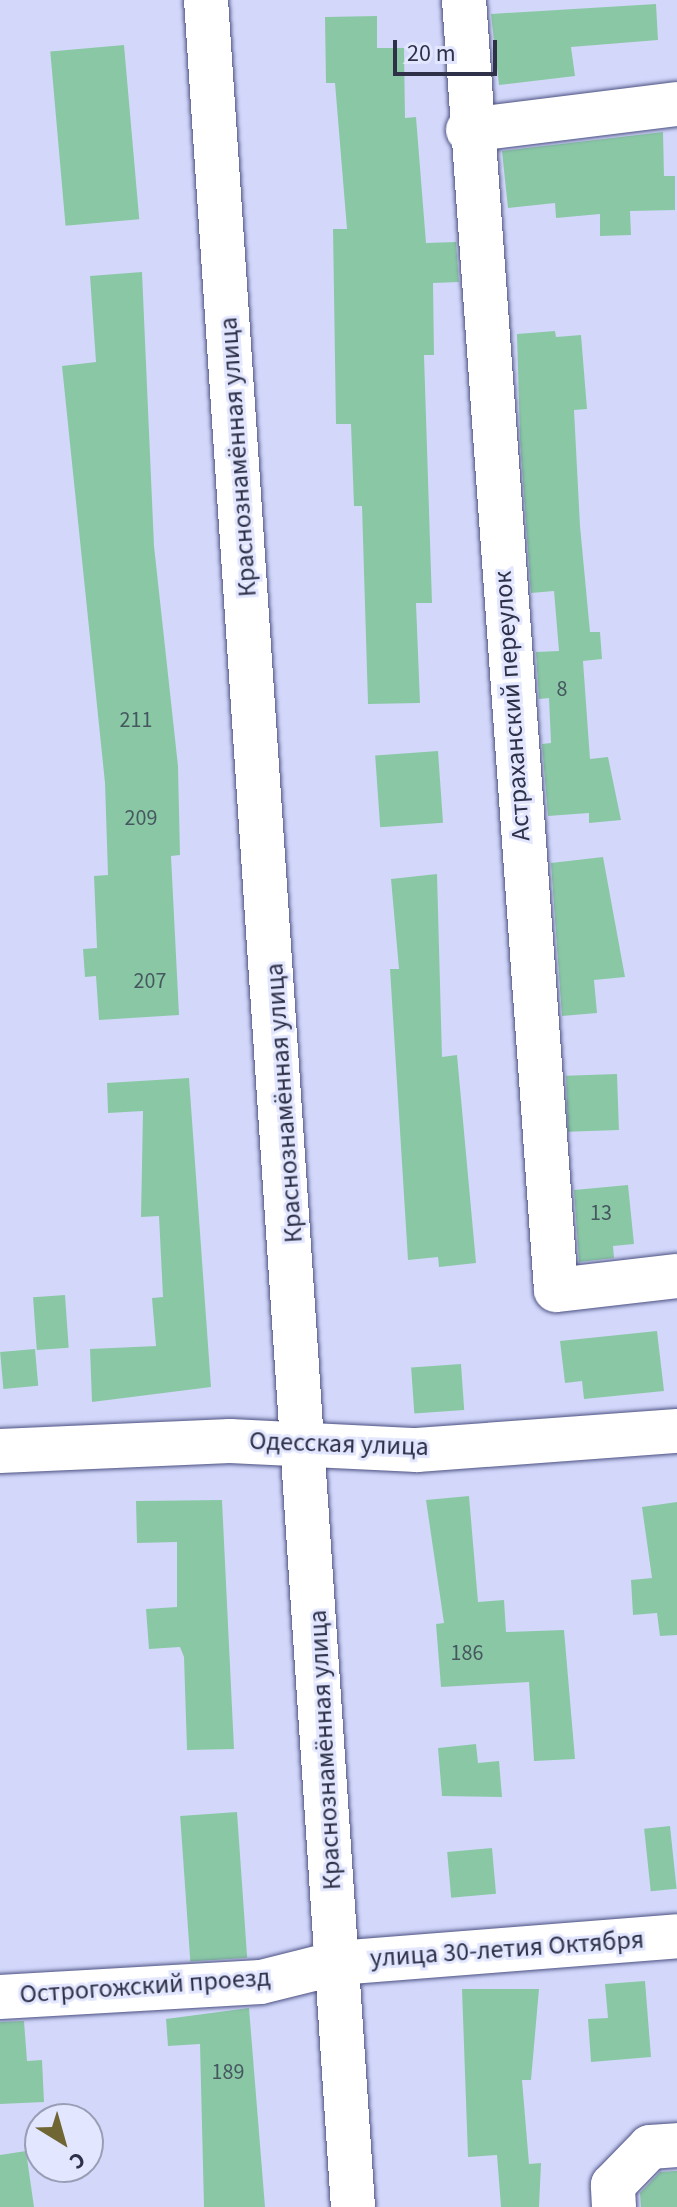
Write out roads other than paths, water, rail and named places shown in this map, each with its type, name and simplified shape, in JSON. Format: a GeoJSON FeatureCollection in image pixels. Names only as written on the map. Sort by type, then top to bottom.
{"type":"FeatureCollection","features":[{"type":"Feature","properties":{"kind":"street","name":"Краснознамённая улица"},"geometry":{"type":"LineString","coordinates":[[206,0],[308,1442],[353,2207]]}},
{"type":"Feature","properties":{"kind":"street","name":"Астраханский переулок"},"geometry":{"type":"LineString","coordinates":[[464,0],[468,130],[556,1290],[677,1276]]}},
{"type":"Feature","properties":{"kind":"street"},"geometry":{"type":"LineString","coordinates":[[468,130],[677,104]]}},
{"type":"Feature","properties":{"kind":"street","name":"Одесская улица"},"geometry":{"type":"LineString","coordinates":[[0,1451],[308,1442],[417,1450],[677,1431]]}},
{"type":"Feature","properties":{"kind":"street","name":"улица 30-летия Октября"},"geometry":{"type":"LineString","coordinates":[[337,1963],[677,1936]]}},
{"type":"Feature","properties":{"kind":"street","name":"Острогожский проезд"},"geometry":{"type":"LineString","coordinates":[[0,1997],[261,1982],[337,1963]]}},
{"type":"Feature","properties":{"kind":"street"},"geometry":{"type":"LineString","coordinates":[[614,2207],[613,2185],[650,2147],[677,2145]]}}]}
